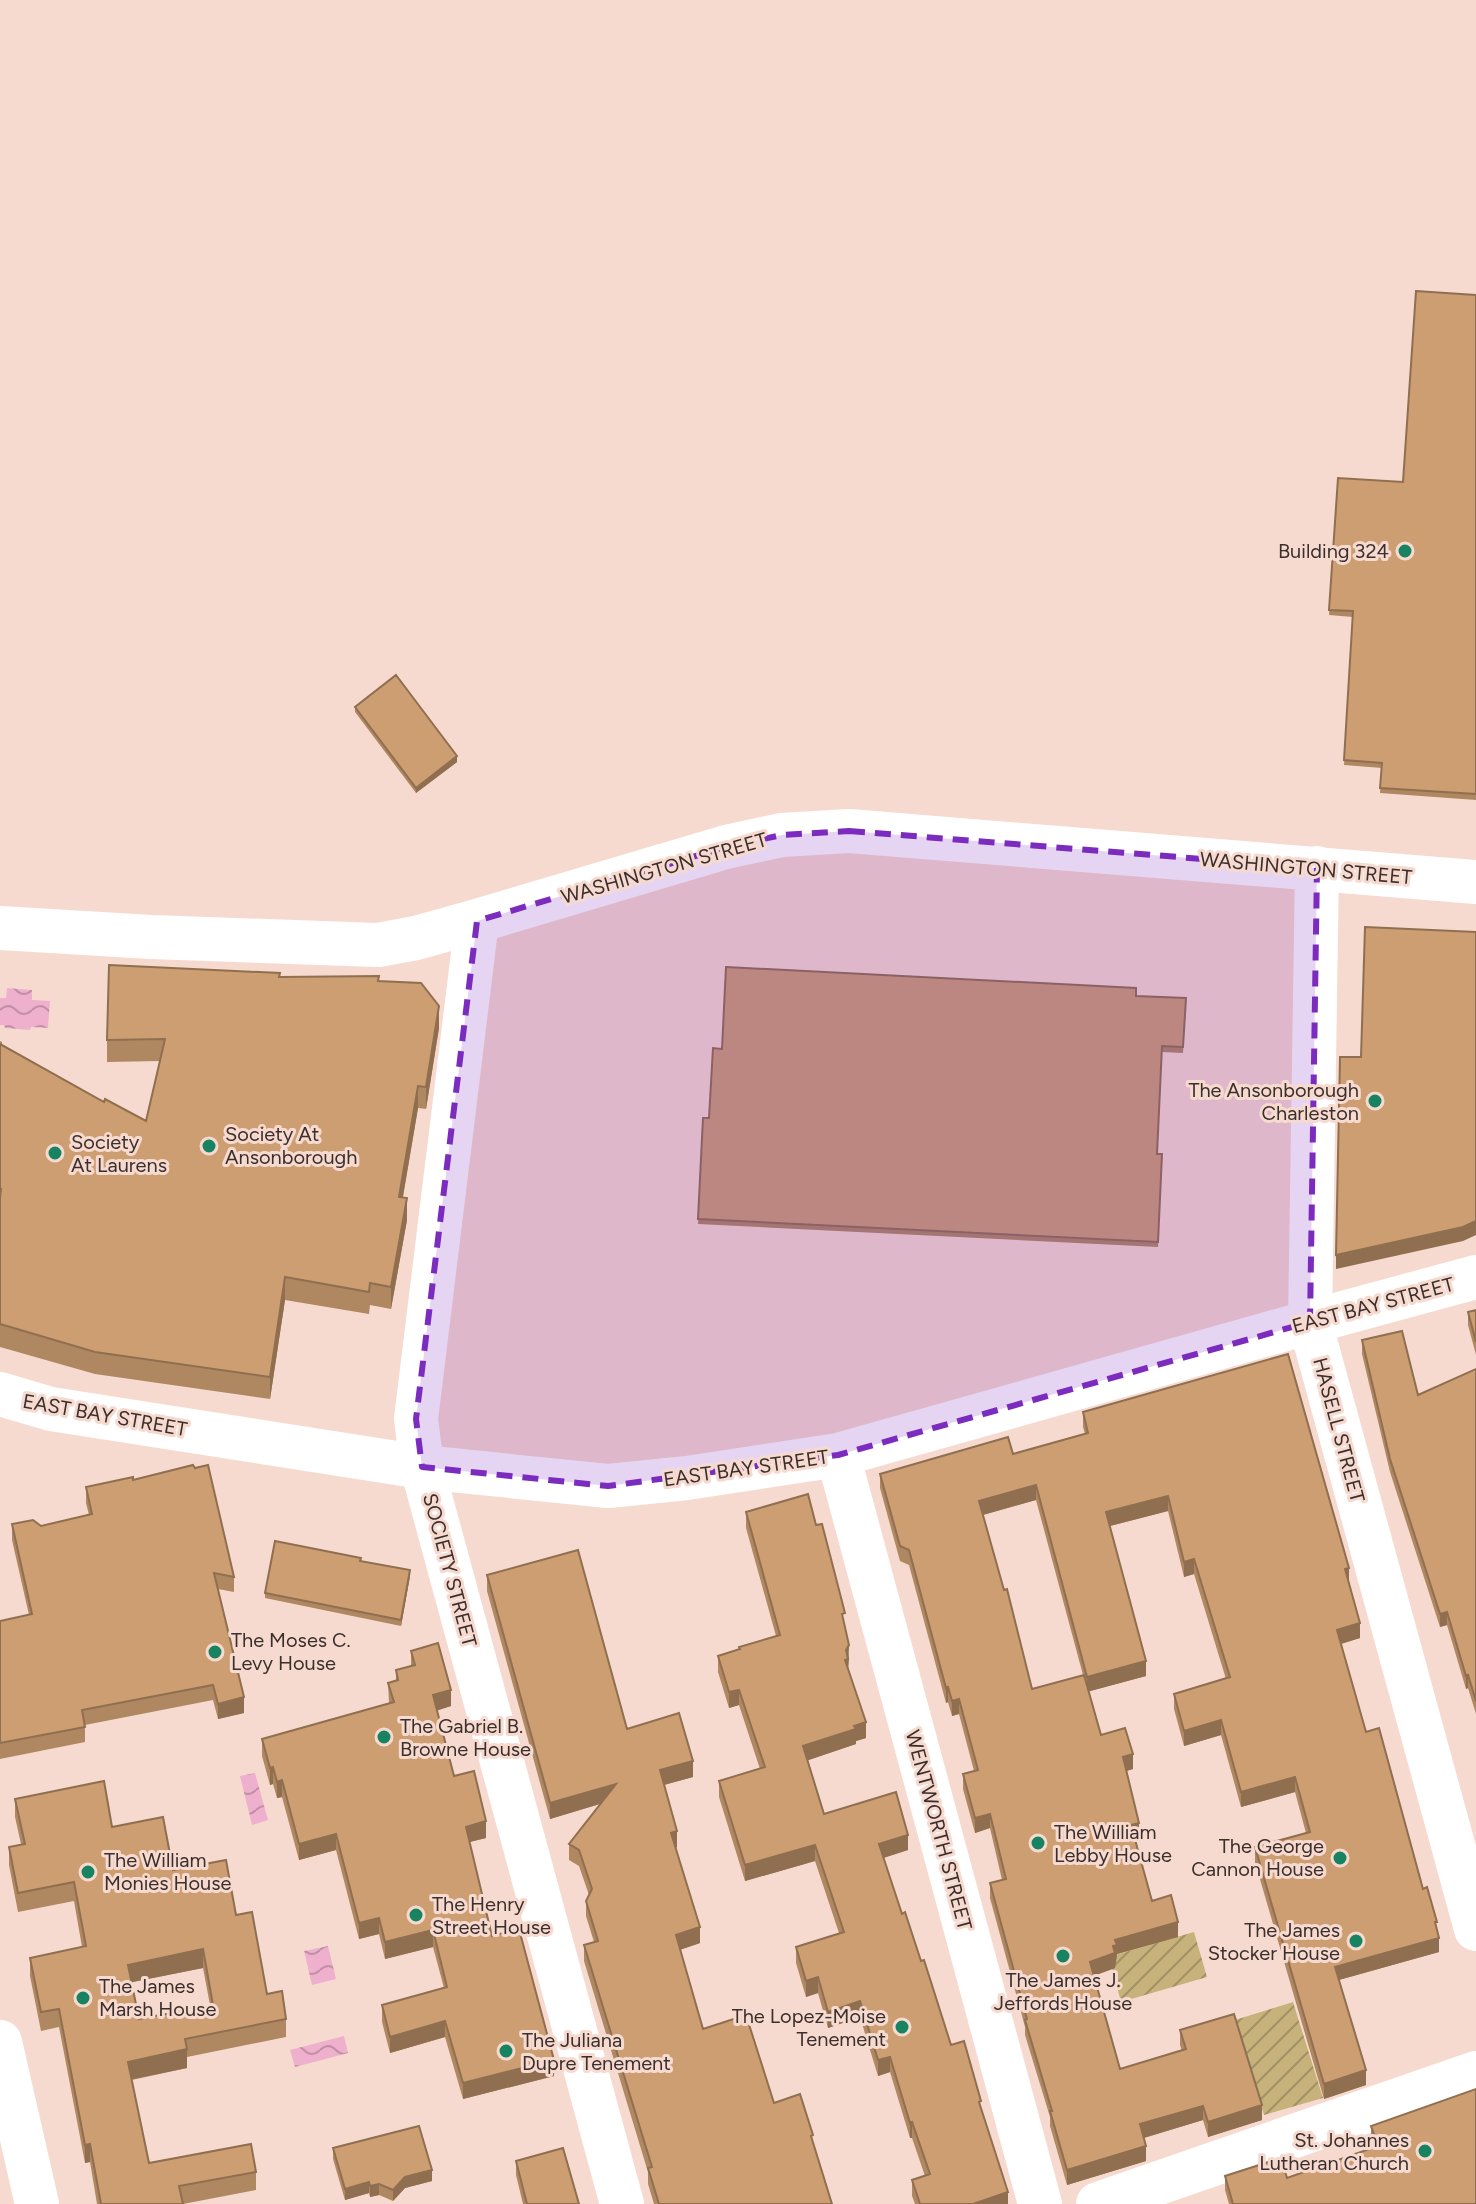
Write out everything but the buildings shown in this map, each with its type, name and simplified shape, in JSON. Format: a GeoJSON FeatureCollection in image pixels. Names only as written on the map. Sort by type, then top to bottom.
{"type":"FeatureCollection","features":[{"type":"Feature","properties":{"kind":"street","name":"WASHINGTON STREET"},"geometry":{"type":"LineString","coordinates":[[0,928],[378,945],[477,921],[726,847],[782,835],[849,831],[1476,882]]}},
{"type":"Feature","properties":{"kind":"street","name":"HASELL STREET"},"geometry":{"type":"LineString","coordinates":[[1317,868],[1310,1322],[1476,1929]]}},
{"type":"Feature","properties":{"kind":"street","name":"SOCIETY STREET"},"geometry":{"type":"LineString","coordinates":[[477,921],[416,1419],[422,1467],[622,2204]]}},
{"type":"Feature","properties":{"kind":"street","name":"EAST BAY STREET"},"geometry":{"type":"LineString","coordinates":[[0,1394],[51,1409],[422,1467],[608,1486],[687,1478],[838,1455],[1476,1277]]}},
{"type":"Feature","properties":{"kind":"street","name":"WENTWORTH STREET"},"geometry":{"type":"LineString","coordinates":[[838,1455],[1040,2204]]}},
{"type":"Feature","properties":{"kind":"street"},"geometry":{"type":"LineString","coordinates":[[0,2042],[10,2126],[37,2204]]}},
{"type":"Feature","properties":{"kind":"street"},"geometry":{"type":"LineString","coordinates":[[1098,2204],[1476,2073]]}},
{"type":"Feature","properties":{"kind":"highlighted area"},"geometry":{"type":"Polygon","coordinates":[[[849,831],[1317,868],[1310,1322],[838,1455],[608,1486],[422,1467],[416,1419],[477,921],[726,847],[782,835],[849,831]]]}},
{"type":"Feature","properties":{"kind":"shaded area"},"geometry":{"type":"Polygon","coordinates":[[[1194,1932],[1207,1977],[1121,2002],[1112,1969],[1115,1955],[1194,1932]]]}},
{"type":"Feature","properties":{"kind":"shaded area"},"geometry":{"type":"Polygon","coordinates":[[[1293,2002],[1323,2098],[1264,2115],[1235,2020],[1293,2002]]]}},
{"type":"Feature","properties":{"kind":"water"},"geometry":{"type":"Polygon","coordinates":[[[7,988],[32,990],[32,1000],[50,1001],[48,1028],[31,1027],[30,1030],[0,1025],[0,998],[6,998],[7,988]]]}},
{"type":"Feature","properties":{"kind":"water"},"geometry":{"type":"Polygon","coordinates":[[[255,1773],[268,1820],[252,1825],[240,1776],[255,1773]]]}},
{"type":"Feature","properties":{"kind":"water"},"geometry":{"type":"Polygon","coordinates":[[[328,1946],[336,1979],[312,1985],[304,1951],[328,1946]]]}},
{"type":"Feature","properties":{"kind":"water"},"geometry":{"type":"Polygon","coordinates":[[[344,2036],[348,2053],[295,2067],[290,2050],[344,2036]]]}},
{"type":"Feature","properties":{"kind":"place","name":"Building 324"},"geometry":{"type":"Point","coordinates":[1405,551]}},
{"type":"Feature","properties":{"kind":"place","name":"The Ansonborough Charleston"},"geometry":{"type":"Point","coordinates":[1375,1101]}},
{"type":"Feature","properties":{"kind":"place","name":"Society At Ansonborough"},"geometry":{"type":"Point","coordinates":[209,1146]}},
{"type":"Feature","properties":{"kind":"place","name":"Society At Laurens"},"geometry":{"type":"Point","coordinates":[55,1153]}},
{"type":"Feature","properties":{"kind":"place","name":"The Moses C. Levy House"},"geometry":{"type":"Point","coordinates":[215,1652]}},
{"type":"Feature","properties":{"kind":"place","name":"The Gabriel B. Browne House"},"geometry":{"type":"Point","coordinates":[384,1737]}},
{"type":"Feature","properties":{"kind":"place","name":"The William Lebby House"},"geometry":{"type":"Point","coordinates":[1038,1843]}},
{"type":"Feature","properties":{"kind":"place","name":"The George Cannon House"},"geometry":{"type":"Point","coordinates":[1340,1858]}},
{"type":"Feature","properties":{"kind":"place","name":"The William Monies House"},"geometry":{"type":"Point","coordinates":[88,1872]}},
{"type":"Feature","properties":{"kind":"place","name":"The Henry Street House"},"geometry":{"type":"Point","coordinates":[416,1915]}},
{"type":"Feature","properties":{"kind":"place","name":"The James Stocker House"},"geometry":{"type":"Point","coordinates":[1356,1941]}},
{"type":"Feature","properties":{"kind":"place","name":"The James J. Jeffords House"},"geometry":{"type":"Point","coordinates":[1063,1956]}},
{"type":"Feature","properties":{"kind":"place","name":"The James Marsh House"},"geometry":{"type":"Point","coordinates":[83,1998]}},
{"type":"Feature","properties":{"kind":"place","name":"The Lopez-Moise Tenement"},"geometry":{"type":"Point","coordinates":[902,2027]}},
{"type":"Feature","properties":{"kind":"place","name":"The Juliana Dupre Tenement"},"geometry":{"type":"Point","coordinates":[506,2051]}},
{"type":"Feature","properties":{"kind":"place","name":"St. Johannes Lutheran Church"},"geometry":{"type":"Point","coordinates":[1425,2151]}}]}
